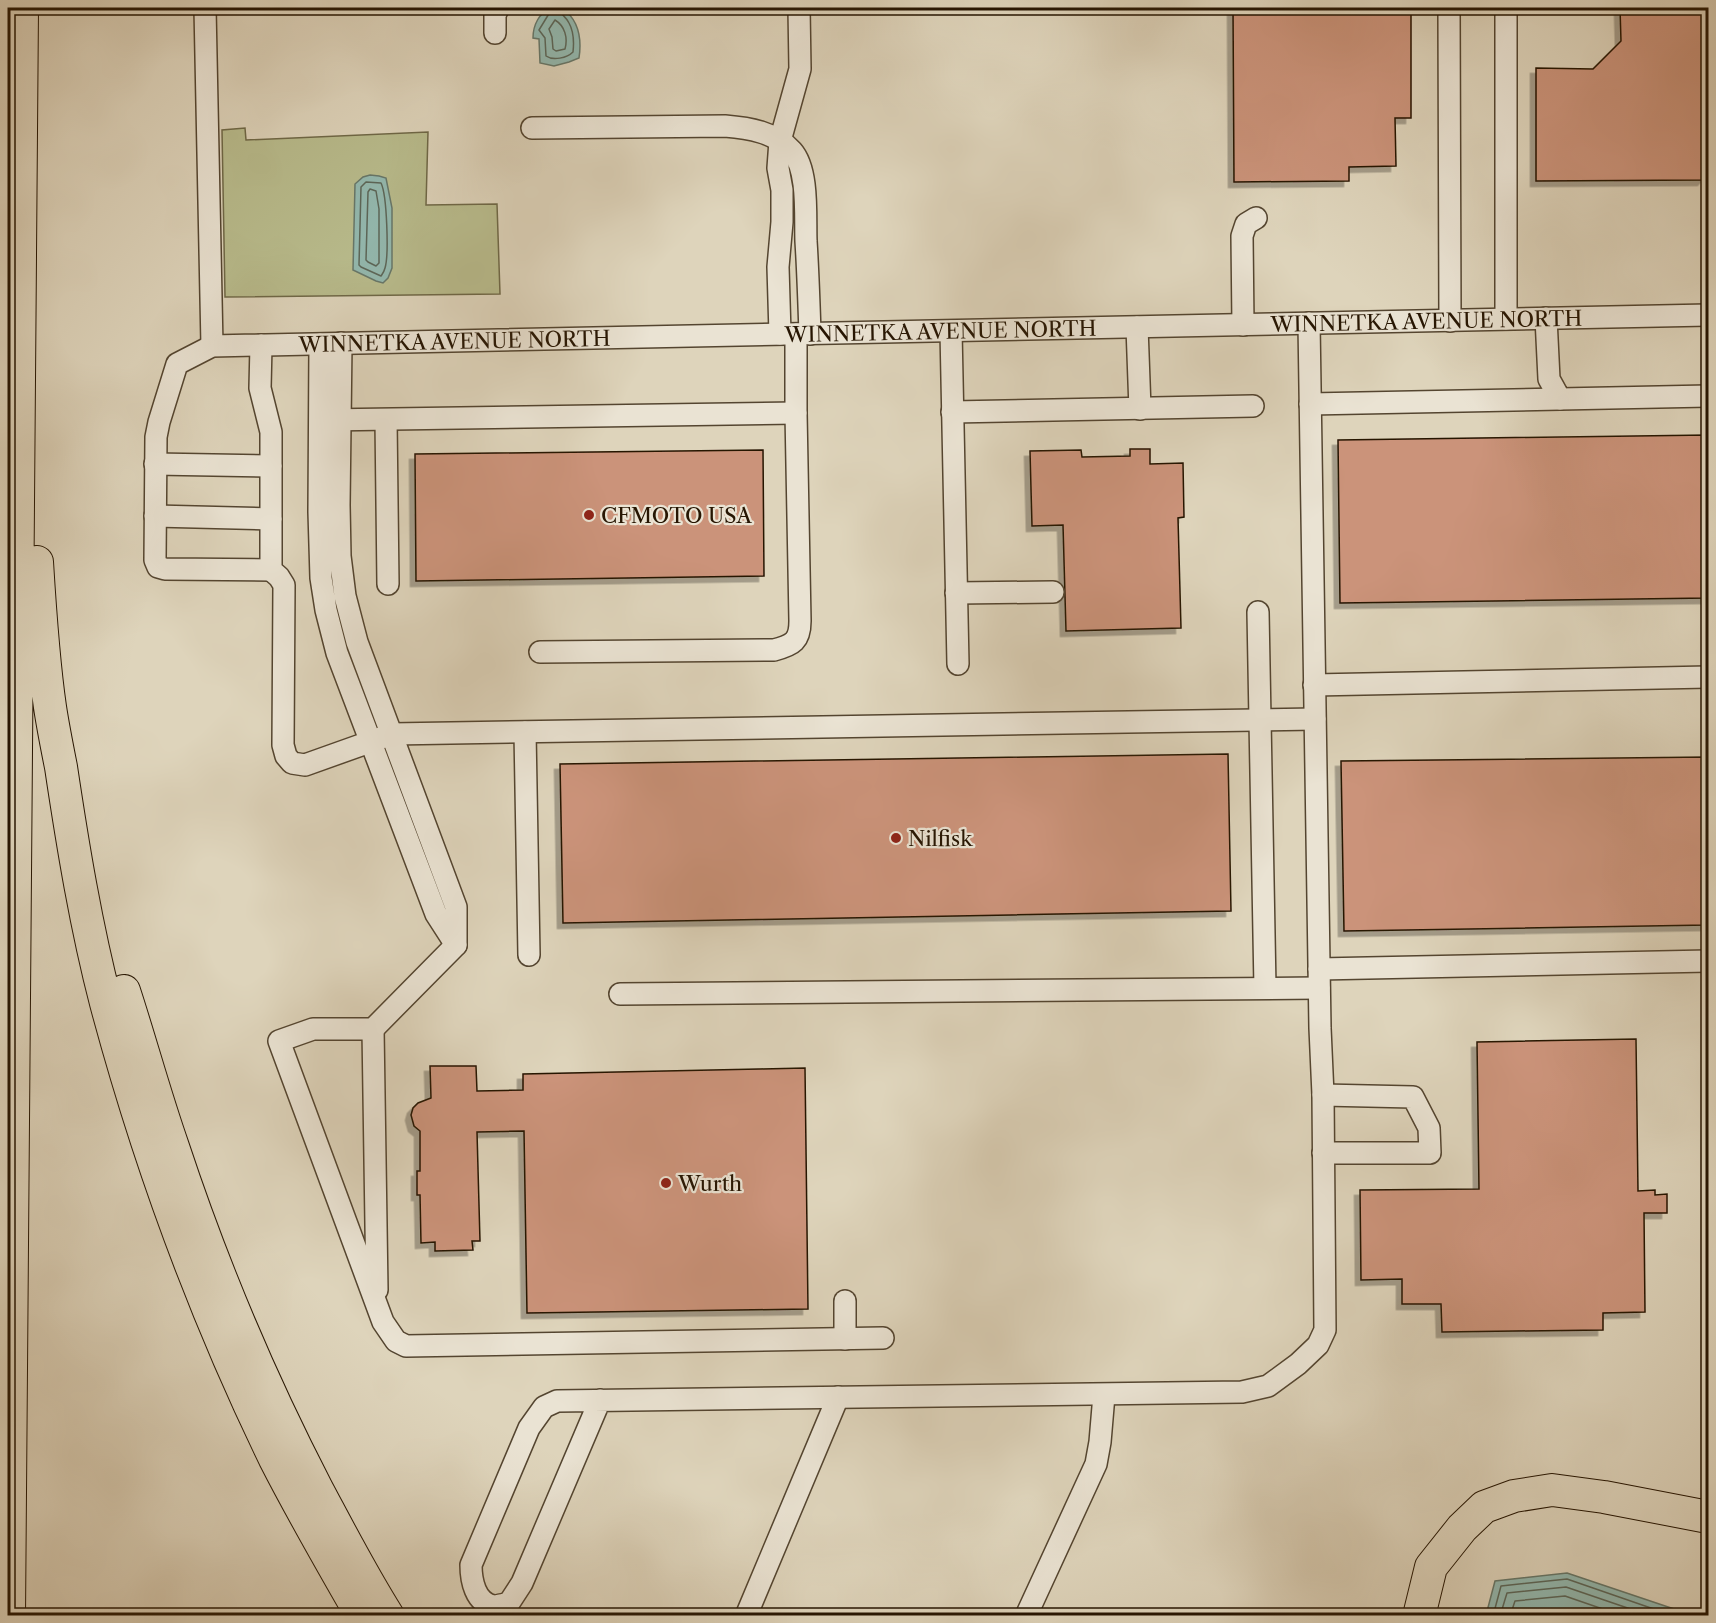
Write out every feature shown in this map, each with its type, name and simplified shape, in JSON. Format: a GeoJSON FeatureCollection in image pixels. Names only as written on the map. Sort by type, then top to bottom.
{"type":"FeatureCollection","features":[{"type":"Feature","properties":{"kind":"highway"},"geometry":{"type":"LineString","coordinates":[[9,1616],[22,8]]}},
{"type":"Feature","properties":{"kind":"highway"},"geometry":{"type":"LineString","coordinates":[[21,147],[40,615],[49,699],[81,891],[106,1001],[143,1128],[203,1297],[276,1460],[308,1522],[362,1616]]}},
{"type":"Feature","properties":{"kind":"highway"},"geometry":{"type":"LineString","coordinates":[[59,756],[108,942],[172,1146],[214,1263],[302,1460],[361,1573],[388,1616]]}},
{"type":"Feature","properties":{"kind":"highway"},"geometry":{"type":"LineString","coordinates":[[1419,1616],[1431,1567],[1462,1528],[1484,1507],[1514,1496],[1552,1490],[1604,1497],[1708,1517]]}},
{"type":"Feature","properties":{"kind":"street"},"geometry":{"type":"LineString","coordinates":[[205,8],[212,346]]}},
{"type":"Feature","properties":{"kind":"street"},"geometry":{"type":"LineString","coordinates":[[495,33],[495,15],[498,8]]}},
{"type":"Feature","properties":{"kind":"street"},"geometry":{"type":"LineString","coordinates":[[795,334],[778,267],[782,190],[778,168],[780,141],[800,69],[799,8]]}},
{"type":"Feature","properties":{"kind":"street"},"geometry":{"type":"LineString","coordinates":[[1449,8],[1450,321]]}},
{"type":"Feature","properties":{"kind":"street"},"geometry":{"type":"LineString","coordinates":[[1506,8],[1506,319]]}},
{"type":"Feature","properties":{"kind":"street"},"geometry":{"type":"LineString","coordinates":[[532,128],[725,126],[762,132],[780,141],[794,153],[802,171],[806,195],[807,251],[795,334],[800,633],[791,645],[774,650],[540,652]]}},
{"type":"Feature","properties":{"kind":"street"},"geometry":{"type":"LineString","coordinates":[[1243,325],[1242,236],[1246,224],[1256,218]]}},
{"type":"Feature","properties":{"kind":"street"},"geometry":{"type":"LineString","coordinates":[[779,252],[807,251]]}},
{"type":"Feature","properties":{"kind":"street","name":"WINNETKA AVENUE NORTH"},"geometry":{"type":"LineString","coordinates":[[155,464],[159,422],[177,364],[212,346],[1708,315]]}},
{"type":"Feature","properties":{"kind":"street"},"geometry":{"type":"LineString","coordinates":[[1546,318],[1549,379],[1560,399]]}},
{"type":"Feature","properties":{"kind":"street"},"geometry":{"type":"LineString","coordinates":[[600,1400],[522,1583],[509,1603],[495,1606],[483,1601],[471,1578],[471,1564],[529,1428],[544,1407],[557,1401],[600,1400],[838,1397],[1104,1395],[1242,1392],[1268,1386],[1298,1364],[1318,1345],[1325,1330],[1323,1095],[1319,978],[1309,323]]}},
{"type":"Feature","properties":{"kind":"street"},"geometry":{"type":"LineString","coordinates":[[1137,327],[1140,409]]}},
{"type":"Feature","properties":{"kind":"street"},"geometry":{"type":"LineString","coordinates":[[951,331],[958,664]]}},
{"type":"Feature","properties":{"kind":"street"},"geometry":{"type":"LineString","coordinates":[[331,344],[330,421],[345,596],[357,642],[456,907],[456,945],[373,1029],[313,1029],[279,1041],[383,1322],[396,1341],[406,1346],[883,1338]]}},
{"type":"Feature","properties":{"kind":"street"},"geometry":{"type":"LineString","coordinates":[[261,345],[260,388],[271,432],[272,570]]}},
{"type":"Feature","properties":{"kind":"street"},"geometry":{"type":"LineString","coordinates":[[1310,404],[1708,396]]}},
{"type":"Feature","properties":{"kind":"street"},"geometry":{"type":"LineString","coordinates":[[952,412],[1253,406]]}},
{"type":"Feature","properties":{"kind":"street"},"geometry":{"type":"LineString","coordinates":[[330,421],[796,413]]}},
{"type":"Feature","properties":{"kind":"street"},"geometry":{"type":"LineString","coordinates":[[386,420],[388,584]]}},
{"type":"Feature","properties":{"kind":"street"},"geometry":{"type":"LineString","coordinates":[[330,421],[319,512],[321,578],[326,610],[337,653],[436,914],[456,945]]}},
{"type":"Feature","properties":{"kind":"street"},"geometry":{"type":"LineString","coordinates":[[271,466],[155,464],[155,560],[158,567],[165,569],[272,570],[279,577],[284,585],[283,745],[286,756],[292,764],[305,765],[392,734],[1315,719]]}},
{"type":"Feature","properties":{"kind":"street"},"geometry":{"type":"LineString","coordinates":[[155,516],[272,519]]}},
{"type":"Feature","properties":{"kind":"street"},"geometry":{"type":"LineString","coordinates":[[956,593],[1053,592]]}},
{"type":"Feature","properties":{"kind":"street"},"geometry":{"type":"LineString","coordinates":[[1258,612],[1265,988]]}},
{"type":"Feature","properties":{"kind":"street"},"geometry":{"type":"LineString","coordinates":[[1314,685],[1708,677]]}},
{"type":"Feature","properties":{"kind":"street"},"geometry":{"type":"LineString","coordinates":[[525,732],[529,955]]}},
{"type":"Feature","properties":{"kind":"street"},"geometry":{"type":"LineString","coordinates":[[620,994],[1265,988],[1319,978],[1708,961]]}},
{"type":"Feature","properties":{"kind":"street"},"geometry":{"type":"LineString","coordinates":[[373,1029],[377,1306]]}},
{"type":"Feature","properties":{"kind":"street"},"geometry":{"type":"LineString","coordinates":[[1323,1095],[1413,1097],[1429,1128],[1430,1153],[1323,1154]]}},
{"type":"Feature","properties":{"kind":"street"},"geometry":{"type":"LineString","coordinates":[[845,1301],[845,1339]]}},
{"type":"Feature","properties":{"kind":"street"},"geometry":{"type":"LineString","coordinates":[[1026,1616],[1096,1464],[1104,1395]]}},
{"type":"Feature","properties":{"kind":"street"},"geometry":{"type":"LineString","coordinates":[[746,1616],[838,1397]]}},
{"type":"Feature","properties":{"kind":"green space"},"geometry":{"type":"Polygon","coordinates":[[[245,128],[246,140],[428,132],[426,205],[497,204],[500,294],[225,297],[222,130],[245,128]]]}},
{"type":"Feature","properties":{"kind":"water"},"geometry":{"type":"Polygon","coordinates":[[[551,8],[562,8],[568,13],[576,24],[580,43],[579,58],[554,66],[540,63],[539,39],[533,38],[538,20],[551,8]]]}},
{"type":"Feature","properties":{"kind":"water"},"geometry":{"type":"Polygon","coordinates":[[[370,175],[386,178],[392,208],[392,268],[383,283],[353,270],[355,184],[363,177],[370,175]]]}},
{"type":"Feature","properties":{"kind":"water"},"geometry":{"type":"Polygon","coordinates":[[[1567,1573],[1692,1615],[1486,1615],[1495,1581],[1567,1573]]]}},
{"type":"Feature","properties":{"kind":"building"},"geometry":{"type":"Polygon","coordinates":[[[1233,8],[1411,8],[1411,118],[1395,118],[1396,166],[1349,167],[1349,181],[1234,182],[1233,8]]]}},
{"type":"Feature","properties":{"kind":"building"},"geometry":{"type":"Polygon","coordinates":[[[1620,8],[1708,8],[1708,174],[1703,180],[1536,181],[1536,68],[1593,69],[1621,41],[1620,8]]]}},
{"type":"Feature","properties":{"kind":"building"},"geometry":{"type":"Polygon","coordinates":[[[1708,435],[1708,598],[1340,603],[1338,440],[1708,435]]]}},
{"type":"Feature","properties":{"kind":"building"},"geometry":{"type":"Polygon","coordinates":[[[1130,449],[1150,449],[1150,464],[1183,463],[1184,517],[1178,518],[1181,628],[1066,631],[1063,525],[1032,526],[1030,451],[1081,450],[1082,457],[1130,456],[1130,449]]]}},
{"type":"Feature","properties":{"kind":"building","name":"CFMOTO USA"},"geometry":{"type":"Polygon","coordinates":[[[763,450],[764,576],[416,581],[415,454],[763,450]]]}},
{"type":"Feature","properties":{"kind":"building","name":"Nilfisk"},"geometry":{"type":"Polygon","coordinates":[[[1228,754],[1231,911],[563,923],[560,764],[1228,754]]]}},
{"type":"Feature","properties":{"kind":"building"},"geometry":{"type":"Polygon","coordinates":[[[1708,757],[1708,925],[1344,931],[1341,761],[1708,757]]]}},
{"type":"Feature","properties":{"kind":"building"},"geometry":{"type":"Polygon","coordinates":[[[1636,1039],[1638,1191],[1655,1190],[1655,1195],[1667,1194],[1667,1213],[1644,1213],[1645,1312],[1603,1313],[1603,1330],[1442,1332],[1441,1304],[1402,1304],[1402,1279],[1361,1280],[1360,1190],[1479,1189],[1477,1042],[1636,1039]]]}},
{"type":"Feature","properties":{"kind":"building","name":"Wurth"},"geometry":{"type":"Polygon","coordinates":[[[430,1066],[476,1066],[477,1091],[523,1090],[523,1074],[805,1068],[808,1309],[527,1313],[524,1131],[477,1132],[480,1241],[472,1241],[473,1250],[435,1251],[435,1242],[421,1243],[420,1195],[417,1195],[417,1171],[420,1171],[420,1131],[414,1126],[411,1115],[418,1103],[431,1098],[430,1066]]]}},
{"type":"Feature","properties":{"kind":"place","name":"CFMOTO USA"},"geometry":{"type":"Point","coordinates":[589,515]}},
{"type":"Feature","properties":{"kind":"place","name":"Nilfisk"},"geometry":{"type":"Point","coordinates":[896,838]}},
{"type":"Feature","properties":{"kind":"place","name":"Wurth"},"geometry":{"type":"Point","coordinates":[666,1183]}}]}
